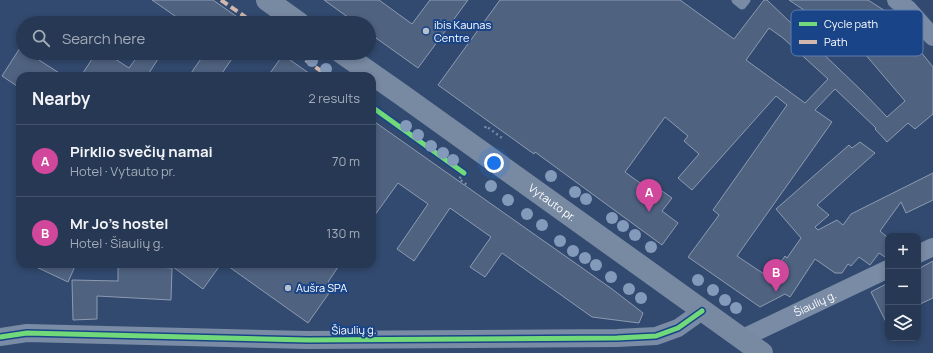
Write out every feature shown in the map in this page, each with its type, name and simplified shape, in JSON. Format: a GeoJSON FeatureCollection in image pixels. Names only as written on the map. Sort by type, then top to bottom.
{"type":"FeatureCollection","features":[{"type":"Feature","properties":{"kind":"main road"},"geometry":{"type":"LineString","coordinates":[[267,0],[289,16]]}},
{"type":"Feature","properties":{"kind":"main road","name":"Vytauto pr."},"geometry":{"type":"LineString","coordinates":[[352,60],[369,72]]}},
{"type":"Feature","properties":{"kind":"main road","name":"Vytauto pr."},"geometry":{"type":"LineString","coordinates":[[376,77],[762,353]]}},
{"type":"Feature","properties":{"kind":"street"},"geometry":{"type":"LineString","coordinates":[[896,0],[909,10]]}},
{"type":"Feature","properties":{"kind":"street"},"geometry":{"type":"LineString","coordinates":[[923,26],[933,37]]}},
{"type":"Feature","properties":{"kind":"street"},"geometry":{"type":"LineString","coordinates":[[921,253],[933,247]]}},
{"type":"Feature","properties":{"kind":"street","name":"Šiaulių g."},"geometry":{"type":"LineString","coordinates":[[742,339],[885,270]]}},
{"type":"Feature","properties":{"kind":"street","name":"Šiaulių g."},"geometry":{"type":"LineString","coordinates":[[0,337],[28,334],[338,346],[616,346],[656,336],[678,328],[702,311]]}},
{"type":"Feature","properties":{"kind":"lane"},"geometry":{"type":"LineString","coordinates":[[736,0],[742,5],[746,0]]}},
{"type":"Feature","properties":{"kind":"path"},"geometry":{"type":"LineString","coordinates":[[485,128],[486,126],[502,138]]}},
{"type":"Feature","properties":{"kind":"path"},"geometry":{"type":"LineString","coordinates":[[464,173],[459,179],[466,185]]}},
{"type":"Feature","properties":{"kind":"building"},"geometry":{"type":"Polygon","coordinates":[[[152,0],[213,0],[236,16],[175,16],[152,0]]]}},
{"type":"Feature","properties":{"kind":"building"},"geometry":{"type":"Polygon","coordinates":[[[324,0],[379,0],[412,24],[430,0],[468,0],[418,68],[376,38],[376,16],[346,16],[324,0]]]}},
{"type":"Feature","properties":{"kind":"building"},"geometry":{"type":"Polygon","coordinates":[[[500,0],[680,0],[734,39],[764,0],[767,0],[791,23],[791,45],[769,28],[746,60],[805,103],[828,79],[803,56],[825,56],[887,117],[905,101],[867,56],[923,56],[923,55],[933,67],[933,114],[915,129],[908,123],[887,142],[875,129],[876,128],[835,89],[815,110],[832,122],[737,256],[770,278],[785,256],[787,258],[801,238],[776,209],[849,145],[852,148],[860,142],[875,153],[817,205],[829,215],[815,227],[818,230],[837,220],[843,225],[851,214],[933,173],[933,200],[906,213],[901,202],[880,231],[885,235],[885,257],[879,253],[870,265],[859,257],[851,266],[848,264],[842,273],[835,273],[815,259],[790,297],[785,294],[760,307],[688,257],[719,215],[713,210],[787,105],[776,96],[692,190],[678,178],[699,154],[684,141],[688,136],[665,117],[625,172],[651,191],[655,186],[672,198],[662,211],[678,223],[662,245],[535,152],[534,154],[438,85],[500,0]]]}},
{"type":"Feature","properties":{"kind":"building"},"geometry":{"type":"Polygon","coordinates":[[[789,0],[868,0],[884,10],[804,10],[789,0]]]}},
{"type":"Feature","properties":{"kind":"building"},"geometry":{"type":"Polygon","coordinates":[[[16,54],[16,60],[39,60],[58,72],[16,72],[16,85],[2,76],[16,54]]]}},
{"type":"Feature","properties":{"kind":"building"},"geometry":{"type":"Polygon","coordinates":[[[91,60],[117,60],[129,68],[135,60],[157,60],[150,72],[84,72],[91,60]]]}},
{"type":"Feature","properties":{"kind":"building"},"geometry":{"type":"Polygon","coordinates":[[[200,60],[231,60],[223,72],[192,72],[200,60]]]}},
{"type":"Feature","properties":{"kind":"building"},"geometry":{"type":"Polygon","coordinates":[[[279,60],[290,60],[307,72],[271,72],[279,60]]]}},
{"type":"Feature","properties":{"kind":"building"},"geometry":{"type":"Polygon","coordinates":[[[376,123],[612,289],[643,313],[639,323],[592,317],[502,253],[485,277],[470,267],[491,237],[450,208],[414,261],[397,249],[428,204],[398,183],[376,213],[376,123]]]}},
{"type":"Feature","properties":{"kind":"building"},"geometry":{"type":"Polygon","coordinates":[[[933,261],[933,298],[921,304],[921,269],[921,267],[933,261]]]}},
{"type":"Feature","properties":{"kind":"building"},"geometry":{"type":"Polygon","coordinates":[[[38,268],[74,268],[68,282],[38,268]]]}},
{"type":"Feature","properties":{"kind":"building"},"geometry":{"type":"Polygon","coordinates":[[[118,268],[172,268],[171,300],[97,296],[97,319],[73,320],[72,280],[118,281],[118,268]]]}},
{"type":"Feature","properties":{"kind":"building"},"geometry":{"type":"Polygon","coordinates":[[[174,268],[218,268],[203,289],[174,268]]]}},
{"type":"Feature","properties":{"kind":"building"},"geometry":{"type":"Polygon","coordinates":[[[231,268],[337,268],[328,282],[334,286],[308,323],[231,268]]]}},
{"type":"Feature","properties":{"kind":"building"},"geometry":{"type":"Polygon","coordinates":[[[885,285],[885,320],[871,292],[885,285]]]}},
{"type":"Feature","properties":{"kind":"marked path"},"geometry":{"type":"LineString","coordinates":[[221,0],[244,16]]}},
{"type":"Feature","properties":{"kind":"marked path"},"geometry":{"type":"LineString","coordinates":[[306,60],[322,72]]}},
{"type":"Feature","properties":{"kind":"cycle path"},"geometry":{"type":"LineString","coordinates":[[376,110],[464,173]]}},
{"type":"Feature","properties":{"kind":"cycle path"},"geometry":{"type":"LineString","coordinates":[[0,337],[27,333],[308,340],[617,338],[656,336],[678,328],[702,311]]}},
{"type":"Feature","properties":{"kind":"place","name":"ibis Kaunas Centre"},"geometry":{"type":"Point","coordinates":[426,31]}},
{"type":"Feature","properties":{"kind":"place","name":"Pirklio svečių namai"},"geometry":{"type":"Point","coordinates":[649,212]}},
{"type":"Feature","properties":{"kind":"place","name":"Aušra SPA"},"geometry":{"type":"Point","coordinates":[288,288]}},
{"type":"Feature","properties":{"kind":"place","name":"Mr Jo's hostel"},"geometry":{"type":"Point","coordinates":[776,292]}}]}
